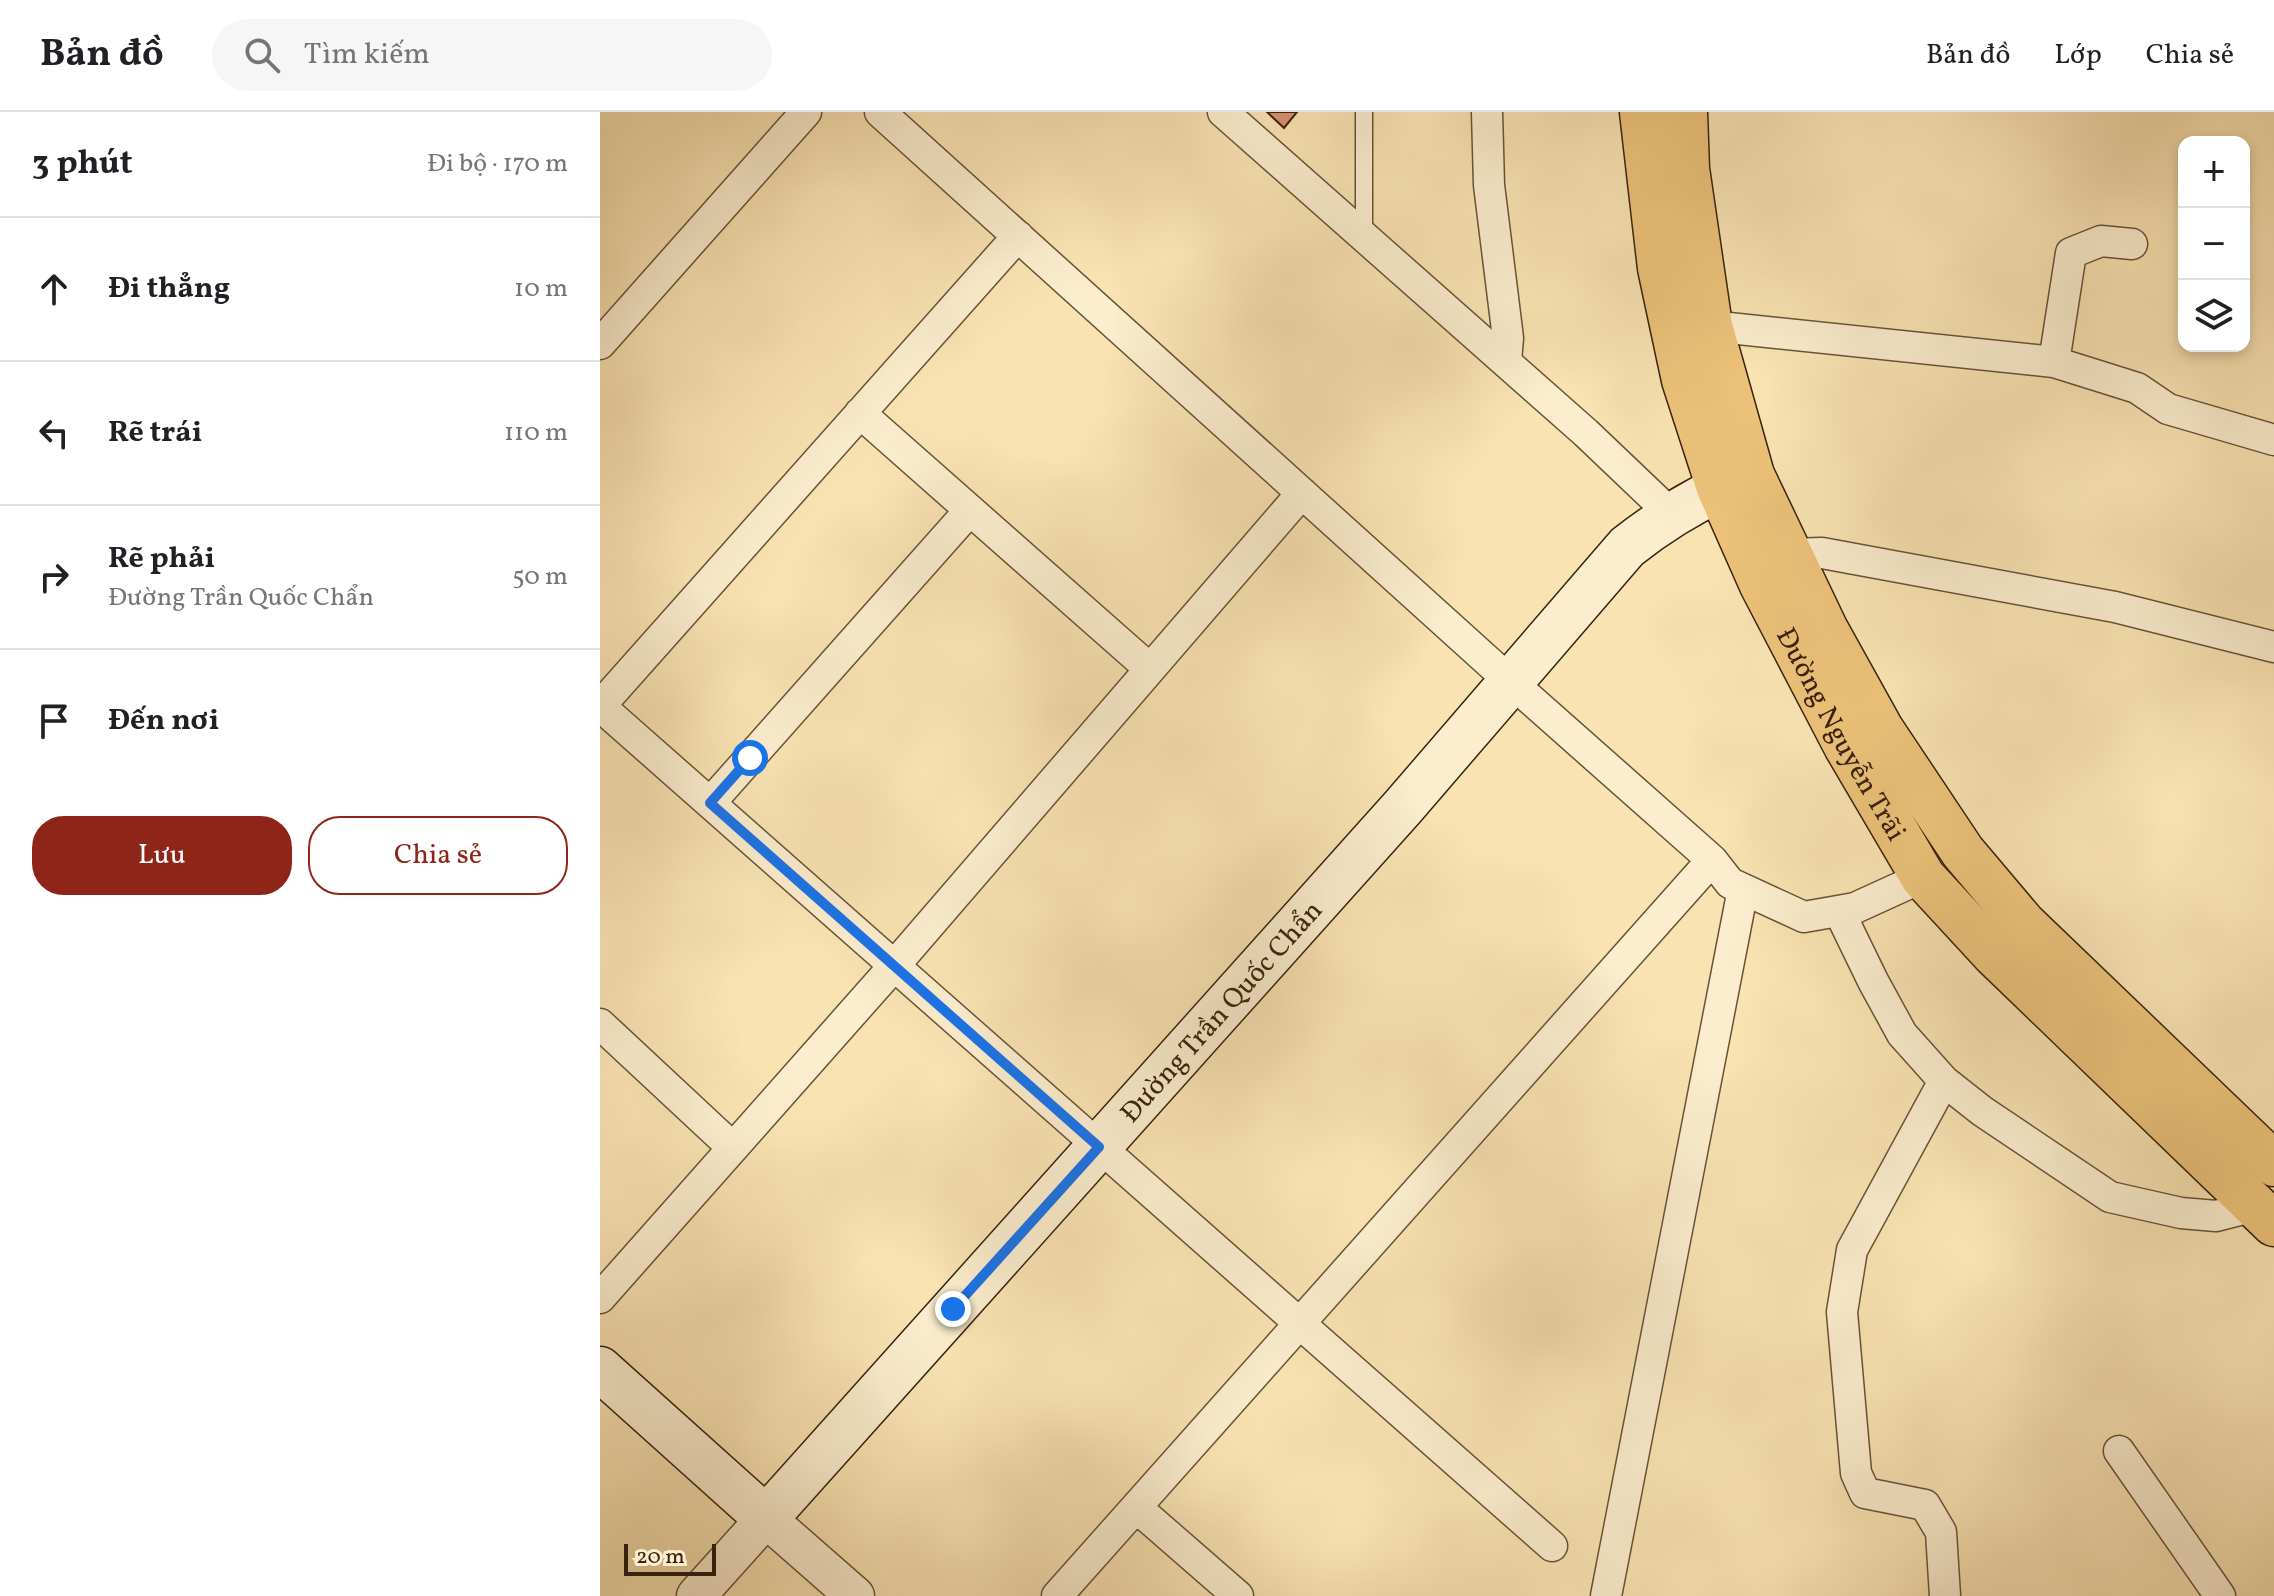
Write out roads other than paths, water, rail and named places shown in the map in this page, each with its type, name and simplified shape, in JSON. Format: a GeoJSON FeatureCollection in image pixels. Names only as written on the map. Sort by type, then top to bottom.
{"type":"FeatureCollection","features":[{"type":"Feature","properties":{"kind":"highway","name":"Đường Nguyễn Trãi"},"geometry":{"type":"LineString","coordinates":[[1642,112],[1660,268],[1684,380],[1735,481],[1788,554],[1881,729],[1963,852],[2023,923],[2274,1164]]}},
{"type":"Feature","properties":{"kind":"highway","name":"Đường Nguyễn Trãi"},"geometry":{"type":"LineString","coordinates":[[1685,112],[1687,169],[1735,481],[1762,585],[1846,746],[1923,877],[1995,955],[2264,1215]]}},
{"type":"Feature","properties":{"kind":"main road","name":"Đường Trần Quốc Chẩn"},"geometry":{"type":"LineString","coordinates":[[766,1518],[1099,1147],[1627,547],[1671,514],[1735,481]]}},
{"type":"Feature","properties":{"kind":"main road"},"geometry":{"type":"LineString","coordinates":[[600,1369],[766,1518]]}},
{"type":"Feature","properties":{"kind":"street"},"geometry":{"type":"LineString","coordinates":[[600,344],[806,112]]}},
{"type":"Feature","properties":{"kind":"street"},"geometry":{"type":"LineString","coordinates":[[880,112],[1712,860],[1730,883],[1804,917],[1840,913],[1923,877]]}},
{"type":"Feature","properties":{"kind":"street"},"geometry":{"type":"LineString","coordinates":[[1223,112],[1506,361],[1671,514]]}},
{"type":"Feature","properties":{"kind":"street"},"geometry":{"type":"LineString","coordinates":[[1487,112],[1489,185],[1508,338],[1506,361]]}},
{"type":"Feature","properties":{"kind":"street"},"geometry":{"type":"LineString","coordinates":[[1018,236],[600,706],[1552,1546]]}},
{"type":"Feature","properties":{"kind":"street"},"geometry":{"type":"LineString","coordinates":[[2054,362],[2071,253],[2101,241],[2132,244]]}},
{"type":"Feature","properties":{"kind":"street"},"geometry":{"type":"LineString","coordinates":[[1710,326],[2054,362],[2137,388],[2168,409],[2274,440]]}},
{"type":"Feature","properties":{"kind":"street"},"geometry":{"type":"LineString","coordinates":[[860,413],[1150,669]]}},
{"type":"Feature","properties":{"kind":"street"},"geometry":{"type":"LineString","coordinates":[[600,1298],[894,966],[1302,493]]}},
{"type":"Feature","properties":{"kind":"street"},"geometry":{"type":"LineString","coordinates":[[710,803],[970,510]]}},
{"type":"Feature","properties":{"kind":"street"},"geometry":{"type":"LineString","coordinates":[[1788,554],[1822,553],[2100,604],[2274,647]]}},
{"type":"Feature","properties":{"kind":"street"},"geometry":{"type":"LineString","coordinates":[[1057,1596],[1712,860]]}},
{"type":"Feature","properties":{"kind":"street"},"geometry":{"type":"LineString","coordinates":[[1606,1596],[1743,889]]}},
{"type":"Feature","properties":{"kind":"street"},"geometry":{"type":"LineString","coordinates":[[1840,913],[1902,1034],[1944,1081],[1982,1111],[2110,1197],[2181,1213],[2264,1215]]}},
{"type":"Feature","properties":{"kind":"street"},"geometry":{"type":"LineString","coordinates":[[600,1024],[733,1148]]}},
{"type":"Feature","properties":{"kind":"street"},"geometry":{"type":"LineString","coordinates":[[1944,1081],[1852,1250],[1842,1312],[1856,1473],[1865,1493],[1925,1505],[1941,1532],[1945,1596]]}},
{"type":"Feature","properties":{"kind":"street"},"geometry":{"type":"LineString","coordinates":[[2119,1451],[2220,1596]]}},
{"type":"Feature","properties":{"kind":"street"},"geometry":{"type":"LineString","coordinates":[[1137,1508],[1238,1596]]}},
{"type":"Feature","properties":{"kind":"street"},"geometry":{"type":"LineString","coordinates":[[696,1596],[766,1518],[855,1596]]}},
{"type":"Feature","properties":{"kind":"lane"},"geometry":{"type":"LineString","coordinates":[[1364,112],[1364,237]]}}]}
